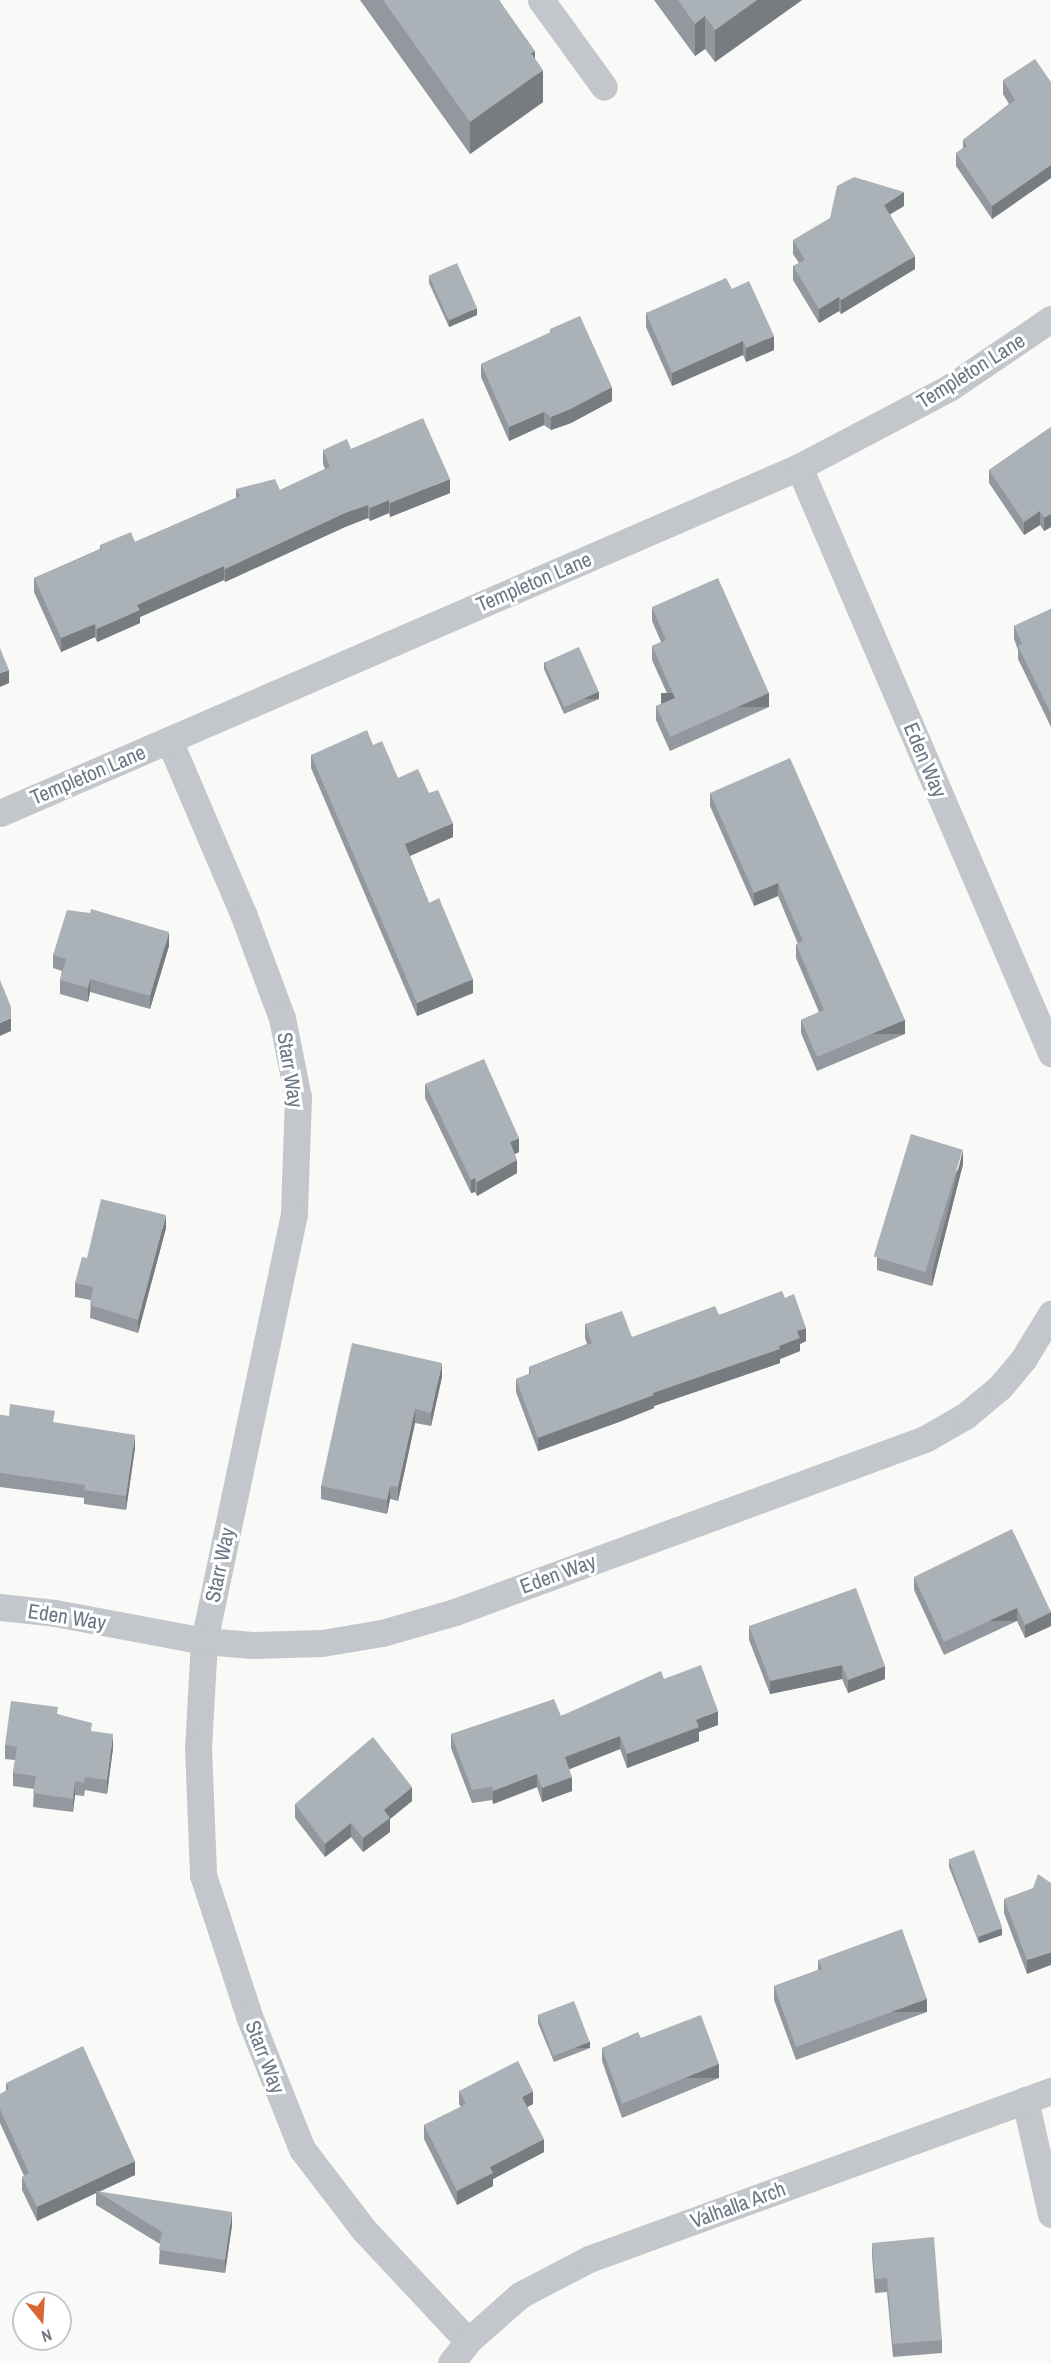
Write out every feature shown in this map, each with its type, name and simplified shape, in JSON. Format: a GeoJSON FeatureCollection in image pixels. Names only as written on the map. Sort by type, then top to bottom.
{"type":"FeatureCollection","features":[{"type":"Feature","properties":{"kind":"street"},"geometry":{"type":"LineString","coordinates":[[541,0],[604,87]]}},
{"type":"Feature","properties":{"kind":"street","name":"Templeton Lane"},"geometry":{"type":"LineString","coordinates":[[0,813],[799,467],[949,388],[1051,319]]}},
{"type":"Feature","properties":{"kind":"street","name":"Eden Way"},"geometry":{"type":"LineString","coordinates":[[799,467],[1051,1053]]}},
{"type":"Feature","properties":{"kind":"street","name":"Starr Way"},"geometry":{"type":"LineString","coordinates":[[168,740],[244,916],[282,1018],[298,1096],[294,1214],[204,1641],[198,1748],[203,1875],[249,2016],[302,2149],[364,2230],[468,2341]]}},
{"type":"Feature","properties":{"kind":"street","name":"Eden Way"},"geometry":{"type":"LineString","coordinates":[[0,1607],[55,1613],[204,1641],[252,1645],[322,1643],[382,1633],[455,1612],[925,1439],[965,1416],[1000,1387],[1024,1358],[1051,1314]]}},
{"type":"Feature","properties":{"kind":"street","name":"Valhalla Arch"},"geometry":{"type":"LineString","coordinates":[[451,2363],[468,2341],[520,2295],[589,2259],[1051,2091]]}},
{"type":"Feature","properties":{"kind":"street"},"geometry":{"type":"LineString","coordinates":[[1025,2100],[1051,2214]]}},
{"type":"Feature","properties":{"kind":"building"},"geometry":{"type":"Polygon","coordinates":[[[383,0],[499,0],[535,51],[531,53],[543,70],[470,122],[383,0]]]}},
{"type":"Feature","properties":{"kind":"building"},"geometry":{"type":"Polygon","coordinates":[[[678,0],[757,0],[715,30],[705,16],[695,24],[678,0]]]}},
{"type":"Feature","properties":{"kind":"building"},"geometry":{"type":"Polygon","coordinates":[[[1035,59],[1051,82],[1051,165],[992,206],[956,153],[967,146],[963,140],[1015,100],[1003,80],[1035,59]]]}},
{"type":"Feature","properties":{"kind":"building"},"geometry":{"type":"Polygon","coordinates":[[[854,177],[904,192],[884,205],[915,256],[841,300],[839,297],[819,309],[793,266],[805,260],[793,240],[830,218],[837,186],[854,177]]]}},
{"type":"Feature","properties":{"kind":"building"},"geometry":{"type":"Polygon","coordinates":[[[457,263],[477,308],[449,320],[429,276],[457,263]]]}},
{"type":"Feature","properties":{"kind":"building"},"geometry":{"type":"Polygon","coordinates":[[[726,278],[732,289],[749,281],[774,336],[746,348],[743,341],[672,373],[646,313],[726,278]]]}},
{"type":"Feature","properties":{"kind":"building"},"geometry":{"type":"Polygon","coordinates":[[[580,316],[612,387],[551,417],[544,412],[509,427],[481,364],[580,316]]]}},
{"type":"Feature","properties":{"kind":"building"},"geometry":{"type":"Polygon","coordinates":[[[423,418],[450,479],[390,503],[389,500],[370,508],[368,505],[345,513],[225,569],[224,566],[137,605],[140,610],[97,629],[95,624],[61,638],[34,578],[102,549],[100,545],[131,532],[135,542],[240,496],[236,489],[275,479],[280,490],[330,467],[323,450],[347,439],[351,449],[423,418]]]}},
{"type":"Feature","properties":{"kind":"building"},"geometry":{"type":"Polygon","coordinates":[[[1051,427],[1051,514],[1044,518],[1040,511],[1024,522],[989,470],[1051,427]]]}},
{"type":"Feature","properties":{"kind":"building"},"geometry":{"type":"Polygon","coordinates":[[[718,578],[769,693],[670,737],[656,706],[675,698],[652,646],[666,640],[652,607],[718,578]]]}},
{"type":"Feature","properties":{"kind":"building"},"geometry":{"type":"Polygon","coordinates":[[[1051,609],[1051,714],[1018,646],[1022,644],[1014,626],[1051,609]]]}},
{"type":"Feature","properties":{"kind":"building"},"geometry":{"type":"Polygon","coordinates":[[[579,647],[599,692],[564,707],[544,662],[579,647]]]}},
{"type":"Feature","properties":{"kind":"building"},"geometry":{"type":"Polygon","coordinates":[[[0,648],[9,670],[0,673],[0,648]]]}},
{"type":"Feature","properties":{"kind":"building"},"geometry":{"type":"Polygon","coordinates":[[[367,730],[373,745],[382,741],[398,778],[418,769],[429,793],[438,790],[453,823],[405,844],[429,903],[439,898],[473,979],[417,1003],[311,755],[367,730]]]}},
{"type":"Feature","properties":{"kind":"building"},"geometry":{"type":"Polygon","coordinates":[[[790,758],[905,1020],[817,1057],[801,1020],[824,1010],[796,944],[803,941],[778,883],[754,893],[710,793],[790,758]]]}},
{"type":"Feature","properties":{"kind":"building"},"geometry":{"type":"Polygon","coordinates":[[[91,909],[169,932],[150,996],[90,979],[88,988],[60,980],[66,959],[53,955],[67,910],[90,913],[91,909]]]}},
{"type":"Feature","properties":{"kind":"building"},"geometry":{"type":"Polygon","coordinates":[[[0,980],[11,1007],[11,1018],[0,1023],[0,980]]]}},
{"type":"Feature","properties":{"kind":"building"},"geometry":{"type":"Polygon","coordinates":[[[484,1059],[519,1138],[510,1142],[517,1160],[477,1182],[475,1178],[471,1180],[425,1084],[484,1059]]]}},
{"type":"Feature","properties":{"kind":"building"},"geometry":{"type":"Polygon","coordinates":[[[911,1134],[963,1150],[925,1272],[874,1256],[911,1134]]]}},
{"type":"Feature","properties":{"kind":"building"},"geometry":{"type":"Polygon","coordinates":[[[101,1199],[166,1215],[138,1320],[90,1305],[93,1287],[75,1283],[82,1257],[87,1258],[101,1199]]]}},
{"type":"Feature","properties":{"kind":"building"},"geometry":{"type":"Polygon","coordinates":[[[782,1291],[785,1298],[794,1294],[806,1328],[797,1331],[800,1338],[779,1346],[780,1349],[653,1393],[654,1395],[538,1438],[516,1379],[531,1373],[529,1367],[592,1343],[585,1324],[622,1311],[632,1337],[715,1306],[719,1315],[782,1291]]]}},
{"type":"Feature","properties":{"kind":"building"},"geometry":{"type":"Polygon","coordinates":[[[352,1343],[442,1363],[431,1413],[415,1409],[398,1487],[390,1486],[387,1500],[321,1486],[352,1343]]]}},
{"type":"Feature","properties":{"kind":"building"},"geometry":{"type":"Polygon","coordinates":[[[10,1404],[55,1411],[53,1422],[135,1435],[126,1496],[84,1490],[85,1485],[0,1473],[0,1415],[9,1416],[10,1404]]]}},
{"type":"Feature","properties":{"kind":"building"},"geometry":{"type":"Polygon","coordinates":[[[1012,1529],[1051,1612],[1025,1625],[1017,1608],[944,1642],[914,1577],[1012,1529]]]}},
{"type":"Feature","properties":{"kind":"building"},"geometry":{"type":"Polygon","coordinates":[[[856,1588],[885,1666],[848,1680],[842,1665],[770,1681],[749,1626],[856,1588]]]}},
{"type":"Feature","properties":{"kind":"building"},"geometry":{"type":"Polygon","coordinates":[[[701,1665],[718,1711],[696,1720],[699,1727],[627,1754],[620,1736],[565,1757],[572,1777],[542,1788],[537,1774],[493,1791],[492,1787],[472,1790],[451,1734],[554,1699],[561,1716],[661,1671],[664,1679],[701,1665]]]}},
{"type":"Feature","properties":{"kind":"building"},"geometry":{"type":"Polygon","coordinates":[[[11,1701],[58,1707],[57,1714],[92,1723],[91,1731],[113,1734],[107,1780],[85,1777],[84,1783],[75,1781],[73,1799],[33,1793],[36,1776],[13,1773],[17,1747],[5,1745],[11,1701]]]}},
{"type":"Feature","properties":{"kind":"building"},"geometry":{"type":"Polygon","coordinates":[[[373,1737],[412,1787],[384,1810],[390,1818],[363,1838],[351,1823],[325,1844],[295,1804],[373,1737]]]}},
{"type":"Feature","properties":{"kind":"building"},"geometry":{"type":"Polygon","coordinates":[[[974,1850],[1002,1928],[977,1937],[949,1859],[974,1850]]]}},
{"type":"Feature","properties":{"kind":"building"},"geometry":{"type":"Polygon","coordinates":[[[1038,1874],[1051,1883],[1051,1952],[1027,1960],[1004,1899],[1033,1888],[1038,1874]]]}},
{"type":"Feature","properties":{"kind":"building"},"geometry":{"type":"Polygon","coordinates":[[[902,1929],[927,1999],[796,2047],[774,1986],[822,1969],[818,1960],[902,1929]]]}},
{"type":"Feature","properties":{"kind":"building"},"geometry":{"type":"Polygon","coordinates":[[[574,2001],[590,2042],[553,2056],[538,2015],[574,2001]]]}},
{"type":"Feature","properties":{"kind":"building"},"geometry":{"type":"Polygon","coordinates":[[[701,2015],[719,2064],[622,2104],[602,2048],[638,2032],[641,2038],[701,2015]]]}},
{"type":"Feature","properties":{"kind":"building"},"geometry":{"type":"Polygon","coordinates":[[[83,2046],[135,2161],[37,2207],[22,2177],[29,2173],[0,2109],[0,2094],[9,2089],[6,2083],[83,2046]]]}},
{"type":"Feature","properties":{"kind":"building"},"geometry":{"type":"Polygon","coordinates":[[[518,2061],[533,2091],[522,2097],[544,2139],[490,2167],[493,2173],[457,2191],[424,2125],[466,2104],[459,2091],[518,2061]]]}},
{"type":"Feature","properties":{"kind":"building"},"geometry":{"type":"Polygon","coordinates":[[[96,2191],[232,2212],[225,2260],[159,2250],[162,2232],[96,2191]]]}},
{"type":"Feature","properties":{"kind":"building"},"geometry":{"type":"Polygon","coordinates":[[[934,2237],[942,2340],[893,2344],[887,2278],[875,2279],[872,2243],[934,2237]]]}}]}
